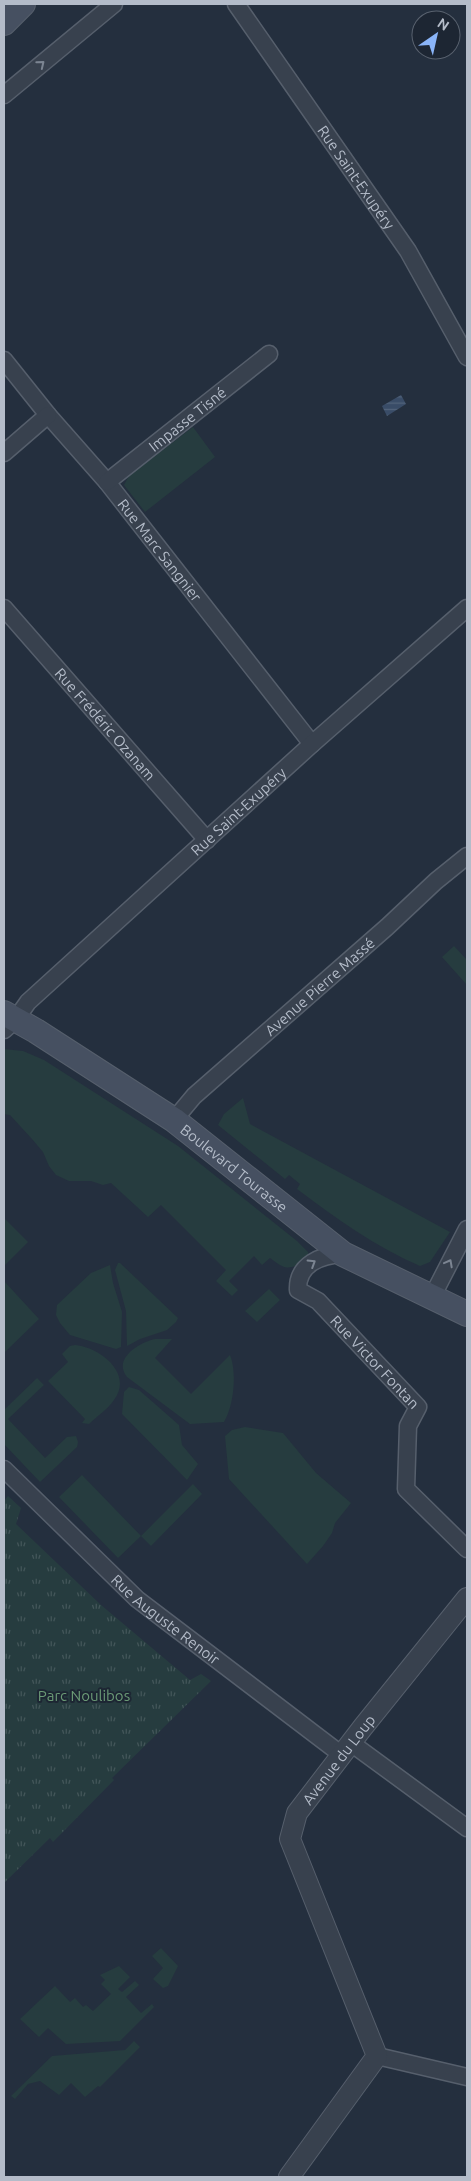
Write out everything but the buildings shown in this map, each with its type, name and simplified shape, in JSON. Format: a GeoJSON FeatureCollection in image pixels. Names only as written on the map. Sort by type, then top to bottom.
{"type":"FeatureCollection","features":[{"type":"Feature","properties":{"kind":"main road"},"geometry":{"type":"LineString","coordinates":[[4,23],[23,4]]}},
{"type":"Feature","properties":{"kind":"main road","name":"Boulevard Tourasse"},"geometry":{"type":"LineString","coordinates":[[8,1021],[174,1120],[343,1254],[467,1314]]}},
{"type":"Feature","properties":{"kind":"street"},"geometry":{"type":"LineString","coordinates":[[4,95],[114,4]]}},
{"type":"Feature","properties":{"kind":"street","name":"Rue Saint-Exupéry"},"geometry":{"type":"LineString","coordinates":[[236,4],[408,251],[467,357]]}},
{"type":"Feature","properties":{"kind":"street","name":"Impasse Tisné"},"geometry":{"type":"LineString","coordinates":[[107,482],[269,354]]}},
{"type":"Feature","properties":{"kind":"street","name":"Rue Marc Sangnier"},"geometry":{"type":"LineString","coordinates":[[4,360],[48,415],[107,482],[312,744]]}},
{"type":"Feature","properties":{"kind":"street"},"geometry":{"type":"LineString","coordinates":[[4,453],[48,415]]}},
{"type":"Feature","properties":{"kind":"street","name":"Rue Frédéric Ozanam"},"geometry":{"type":"LineString","coordinates":[[4,608],[207,840]]}},
{"type":"Feature","properties":{"kind":"street","name":"Rue Saint-Exupéry"},"geometry":{"type":"LineString","coordinates":[[8,1021],[312,744],[467,608]]}},
{"type":"Feature","properties":{"kind":"street","name":"Avenue Pierre Massé"},"geometry":{"type":"LineString","coordinates":[[174,1120],[194,1096],[387,927],[436,881],[467,856]]}},
{"type":"Feature","properties":{"kind":"street"},"geometry":{"type":"LineString","coordinates":[[432,1297],[467,1229]]}},
{"type":"Feature","properties":{"kind":"street","name":"Rue Victor Fontan"},"geometry":{"type":"LineString","coordinates":[[343,1254],[329,1255],[310,1263],[302,1270],[298,1281],[298,1290],[318,1301],[418,1407],[408,1426],[406,1489],[467,1549]]}},
{"type":"Feature","properties":{"kind":"street","name":"Rue Auguste Renoir"},"geometry":{"type":"LineString","coordinates":[[4,1469],[137,1599],[346,1749],[467,1828]]}},
{"type":"Feature","properties":{"kind":"street","name":"Avenue du Loup"},"geometry":{"type":"LineString","coordinates":[[377,2056],[290,1839],[297,1814],[346,1749],[467,1598]]}},
{"type":"Feature","properties":{"kind":"street"},"geometry":{"type":"LineString","coordinates":[[289,2177],[377,2056],[467,2077]]}},
{"type":"Feature","properties":{"kind":"green space"},"geometry":{"type":"Polygon","coordinates":[[[193,427],[215,457],[145,512],[124,485],[129,476],[193,427]]]}},
{"type":"Feature","properties":{"kind":"green space"},"geometry":{"type":"Polygon","coordinates":[[[454,946],[467,960],[467,985],[442,957],[454,946]]]}},
{"type":"Feature","properties":{"kind":"green space"},"geometry":{"type":"Polygon","coordinates":[[[4,1049],[23,1051],[44,1060],[178,1146],[297,1241],[308,1252],[309,1259],[289,1268],[270,1258],[262,1265],[254,1256],[229,1281],[238,1290],[232,1296],[216,1281],[226,1270],[161,1205],[148,1217],[111,1183],[103,1185],[91,1181],[69,1181],[56,1175],[49,1166],[43,1152],[32,1139],[10,1115],[4,1114],[4,1049]]]}},
{"type":"Feature","properties":{"kind":"green space"},"geometry":{"type":"Polygon","coordinates":[[[243,1098],[250,1124],[450,1232],[430,1262],[420,1266],[356,1231],[297,1189],[300,1184],[289,1175],[285,1179],[218,1125],[224,1114],[243,1098]]]}},
{"type":"Feature","properties":{"kind":"green space"},"geometry":{"type":"Polygon","coordinates":[[[4,1218],[28,1242],[4,1266],[4,1218]]]}},
{"type":"Feature","properties":{"kind":"green space"},"geometry":{"type":"Polygon","coordinates":[[[118,1263],[178,1318],[167,1330],[140,1339],[127,1346],[126,1311],[115,1270],[118,1263]]]}},
{"type":"Feature","properties":{"kind":"green space"},"geometry":{"type":"Polygon","coordinates":[[[110,1265],[113,1283],[122,1312],[121,1347],[116,1349],[70,1335],[56,1315],[57,1305],[91,1273],[110,1265]]]}},
{"type":"Feature","properties":{"kind":"green space"},"geometry":{"type":"Polygon","coordinates":[[[4,1281],[39,1319],[4,1353],[4,1281]]]}},
{"type":"Feature","properties":{"kind":"green space"},"geometry":{"type":"Polygon","coordinates":[[[269,1289],[280,1300],[257,1322],[245,1311],[269,1289]]]}},
{"type":"Feature","properties":{"kind":"green space"},"geometry":{"type":"Polygon","coordinates":[[[155,1339],[172,1339],[155,1358],[191,1394],[230,1355],[234,1379],[230,1407],[224,1422],[190,1424],[127,1377],[123,1370],[123,1363],[126,1357],[136,1347],[155,1339]]]}},
{"type":"Feature","properties":{"kind":"green space"},"geometry":{"type":"Polygon","coordinates":[[[75,1345],[103,1356],[117,1371],[120,1380],[119,1390],[114,1400],[89,1424],[82,1423],[85,1419],[48,1381],[68,1362],[62,1354],[70,1346],[75,1345]]]}},
{"type":"Feature","properties":{"kind":"green space"},"geometry":{"type":"Polygon","coordinates":[[[37,1378],[44,1385],[8,1419],[45,1458],[67,1437],[76,1436],[78,1442],[77,1447],[40,1482],[4,1444],[4,1410],[37,1378]]]}},
{"type":"Feature","properties":{"kind":"green space"},"geometry":{"type":"Polygon","coordinates":[[[129,1387],[139,1390],[179,1425],[182,1445],[198,1464],[187,1480],[122,1414],[124,1392],[129,1387]]]}},
{"type":"Feature","properties":{"kind":"green space"},"geometry":{"type":"Polygon","coordinates":[[[245,1427],[283,1433],[316,1473],[351,1503],[335,1523],[332,1533],[323,1546],[307,1564],[229,1479],[225,1436],[232,1430],[245,1427]]]}},
{"type":"Feature","properties":{"kind":"green space"},"geometry":{"type":"Polygon","coordinates":[[[82,1475],[141,1536],[118,1558],[59,1497],[82,1475]]]}},
{"type":"Feature","properties":{"kind":"green space"},"geometry":{"type":"Polygon","coordinates":[[[193,1484],[202,1494],[151,1546],[141,1536],[193,1484]]]}},
{"type":"Feature","properties":{"kind":"green space","name":"Parc Noulibos"},"geometry":{"type":"Polygon","coordinates":[[[8,1496],[21,1508],[16,1524],[101,1605],[190,1680],[201,1674],[211,1681],[112,1778],[114,1780],[53,1842],[50,1838],[4,1883],[4,1501],[8,1496]]]}},
{"type":"Feature","properties":{"kind":"green space"},"geometry":{"type":"Polygon","coordinates":[[[161,1948],[178,1966],[168,1986],[163,1988],[153,1979],[163,1968],[152,1956],[161,1948]]]}},
{"type":"Feature","properties":{"kind":"green space"},"geometry":{"type":"Polygon","coordinates":[[[119,1966],[130,1977],[118,1989],[122,1992],[135,1981],[139,1985],[126,1997],[141,2013],[152,2004],[154,2007],[120,2041],[66,2044],[48,2028],[39,2037],[20,2019],[55,1986],[70,2002],[75,1998],[83,2007],[86,2005],[93,2011],[111,1994],[101,1984],[105,1980],[100,1975],[119,1966]]]}},
{"type":"Feature","properties":{"kind":"green space"},"geometry":{"type":"Polygon","coordinates":[[[134,2041],[140,2047],[100,2087],[98,2086],[85,2097],[71,2083],[59,2095],[40,2081],[28,2084],[15,2099],[11,2096],[52,2056],[125,2050],[134,2041]]]}},
{"type":"Feature","properties":{"kind":"water"},"geometry":{"type":"Polygon","coordinates":[[[401,395],[406,404],[387,416],[382,406],[401,395]]]}}]}
